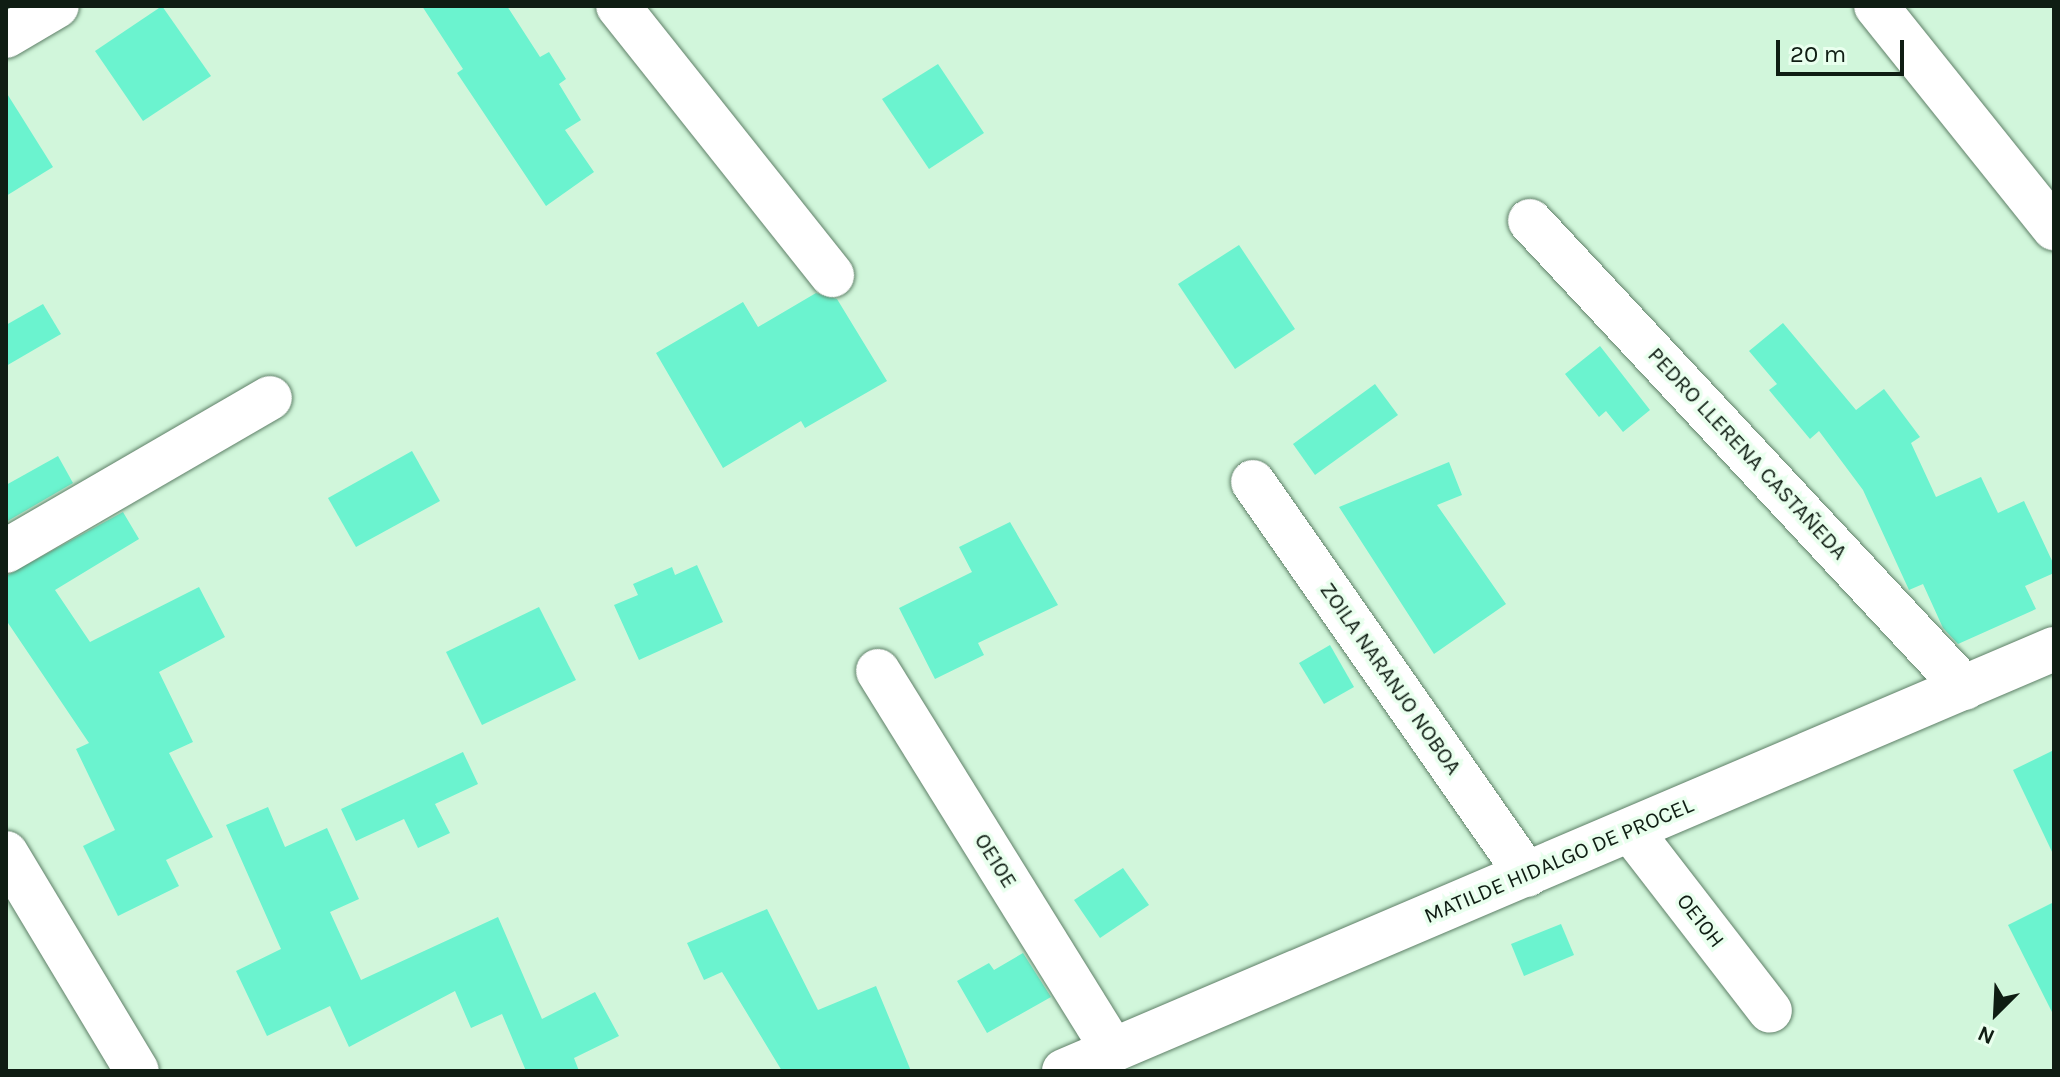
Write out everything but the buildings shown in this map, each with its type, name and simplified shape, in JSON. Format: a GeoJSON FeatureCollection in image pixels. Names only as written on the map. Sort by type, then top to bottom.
{"type":"FeatureCollection","features":[{"type":"Feature","properties":{"kind":"street"},"geometry":{"type":"LineString","coordinates":[[6,36],[57,6]]}},
{"type":"Feature","properties":{"kind":"street"},"geometry":{"type":"LineString","coordinates":[[618,6],[832,275]]}},
{"type":"Feature","properties":{"kind":"street"},"geometry":{"type":"LineString","coordinates":[[1876,6],[2054,228]]}},
{"type":"Feature","properties":{"kind":"street","name":"PEDRO LLERENA CASTAÑEDA"},"geometry":{"type":"LineString","coordinates":[[1530,221],[1965,688]]}},
{"type":"Feature","properties":{"kind":"street"},"geometry":{"type":"LineString","coordinates":[[6,551],[270,398]]}},
{"type":"Feature","properties":{"kind":"street","name":"ZOILA NARANJO NOBOA"},"geometry":{"type":"LineString","coordinates":[[1253,482],[1527,875]]}},
{"type":"Feature","properties":{"kind":"street","name":"MATILDE HIDALGO DE PROCEL"},"geometry":{"type":"LineString","coordinates":[[1064,1071],[2054,649]]}},
{"type":"Feature","properties":{"kind":"street","name":"OE10E"},"geometry":{"type":"LineString","coordinates":[[878,671],[1113,1050]]}},
{"type":"Feature","properties":{"kind":"street","name":"OE10H"},"geometry":{"type":"LineString","coordinates":[[1631,831],[1770,1011]]}},
{"type":"Feature","properties":{"kind":"street"},"geometry":{"type":"LineString","coordinates":[[6,853],[137,1071]]}}]}
